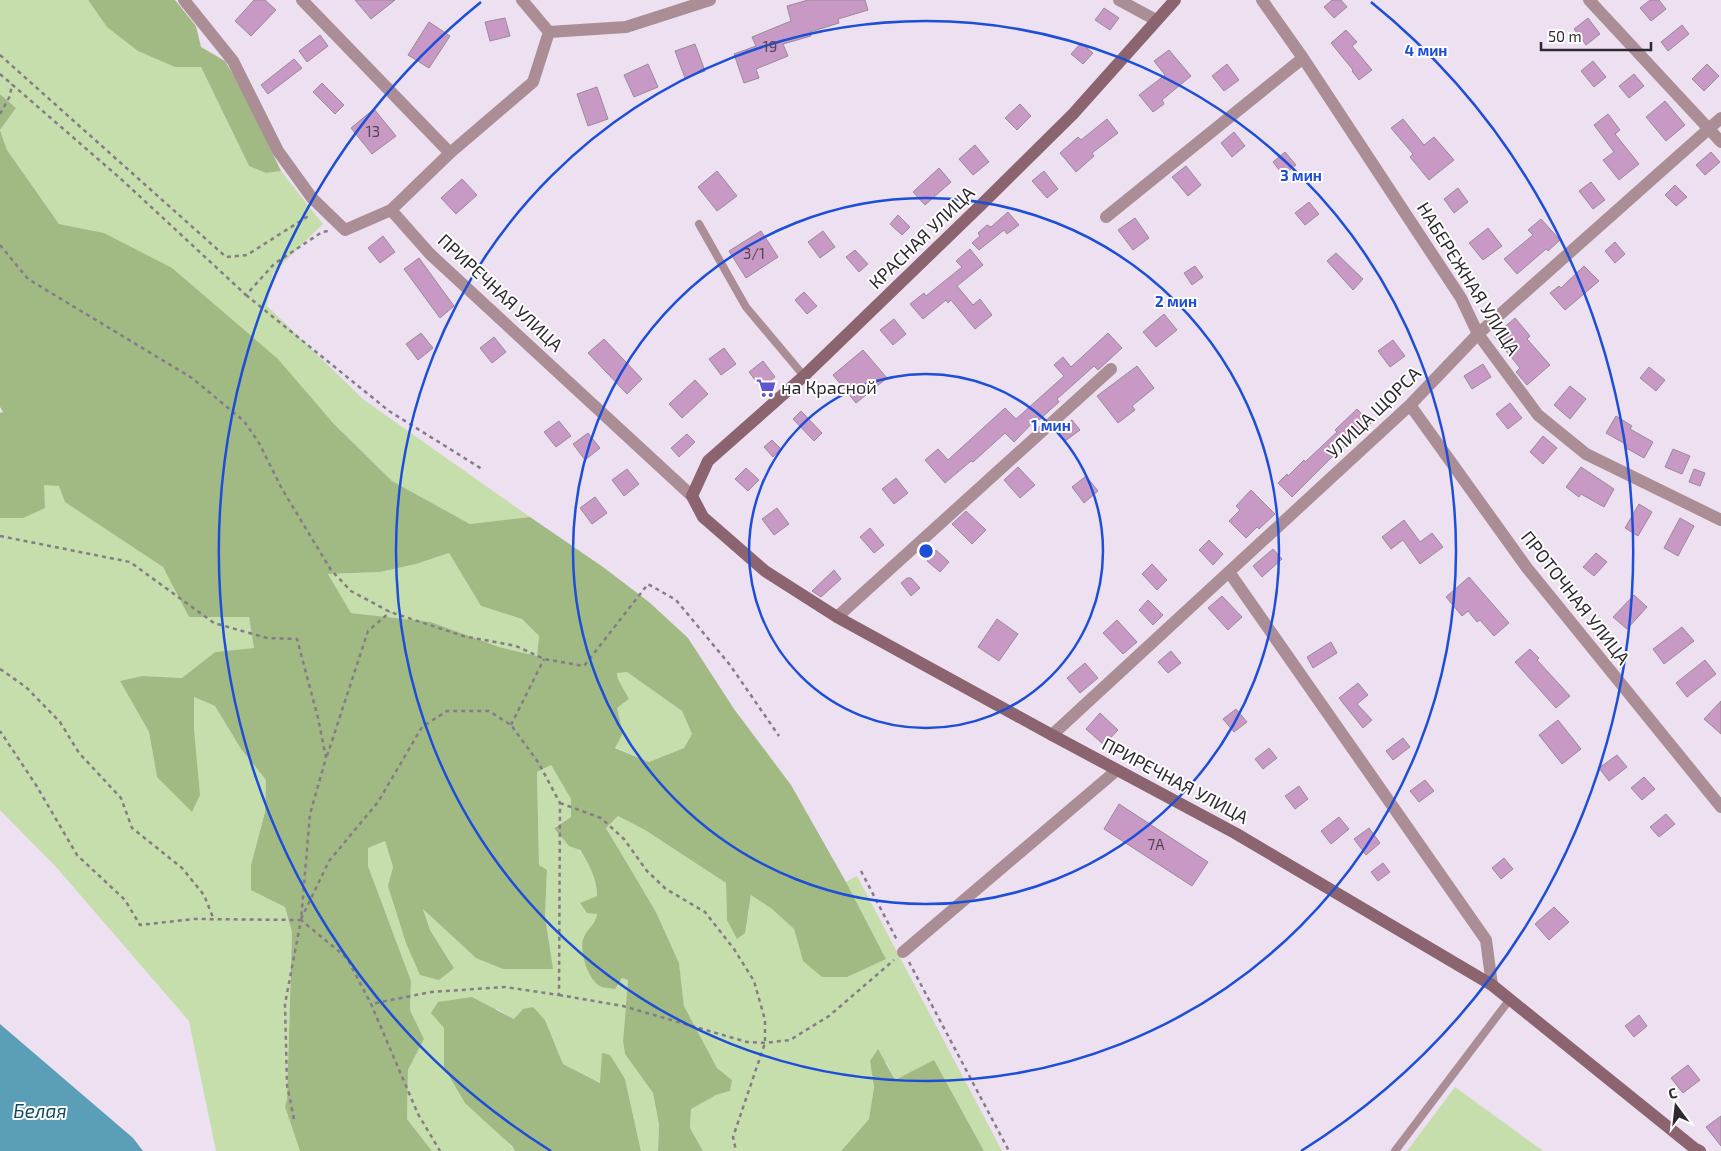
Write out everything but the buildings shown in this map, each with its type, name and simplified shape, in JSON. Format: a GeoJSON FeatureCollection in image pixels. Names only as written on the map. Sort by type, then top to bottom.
{"type":"FeatureCollection","features":[{"type":"Feature","properties":{"kind":"street"},"geometry":{"type":"LineString","coordinates":[[184,0],[233,61],[278,151],[312,198],[345,230],[392,210],[450,153],[533,82],[550,32]]}},
{"type":"Feature","properties":{"kind":"street"},"geometry":{"type":"LineString","coordinates":[[302,0],[450,153]]}},
{"type":"Feature","properties":{"kind":"street"},"geometry":{"type":"LineString","coordinates":[[522,0],[550,32]]}},
{"type":"Feature","properties":{"kind":"street"},"geometry":{"type":"LineString","coordinates":[[550,32],[626,27],[710,0]]}},
{"type":"Feature","properties":{"kind":"street"},"geometry":{"type":"LineString","coordinates":[[1119,0],[1156,20]]}},
{"type":"Feature","properties":{"kind":"street","name":"КРАСНАЯ УЛИЦА"},"geometry":{"type":"LineString","coordinates":[[692,496],[708,461],[804,376],[983,203],[1073,114],[1175,0]]}},
{"type":"Feature","properties":{"kind":"street","name":"НАБЕРЕЖНАЯ УЛИЦА"},"geometry":{"type":"LineString","coordinates":[[1262,0],[1303,58],[1461,298],[1478,334],[1538,415],[1586,454],[1721,520]]}},
{"type":"Feature","properties":{"kind":"street"},"geometry":{"type":"LineString","coordinates":[[1589,0],[1721,142]]}},
{"type":"Feature","properties":{"kind":"street"},"geometry":{"type":"LineString","coordinates":[[1106,217],[1303,58]]}},
{"type":"Feature","properties":{"kind":"street","name":"УЛИЦА ЩОРСА"},"geometry":{"type":"LineString","coordinates":[[1052,735],[1410,405],[1478,334],[1721,118]]}},
{"type":"Feature","properties":{"kind":"street","name":"ПРИРЕЧНАЯ УЛИЦА"},"geometry":{"type":"LineString","coordinates":[[392,210],[430,254],[692,496],[703,517],[765,571],[837,617],[1052,735],[1235,832],[1492,985],[1700,1151]]}},
{"type":"Feature","properties":{"kind":"street"},"geometry":{"type":"LineString","coordinates":[[837,617],[1110,369]]}},
{"type":"Feature","properties":{"kind":"street","name":"ПРОТОЧНАЯ УЛИЦА"},"geometry":{"type":"LineString","coordinates":[[1410,405],[1527,568],[1721,807]]}},
{"type":"Feature","properties":{"kind":"street"},"geometry":{"type":"LineString","coordinates":[[1229,572],[1486,940],[1492,985]]}},
{"type":"Feature","properties":{"kind":"street"},"geometry":{"type":"LineString","coordinates":[[903,952],[1117,770]]}},
{"type":"Feature","properties":{"kind":"lane"},"geometry":{"type":"LineString","coordinates":[[699,224],[746,307],[804,376]]}},
{"type":"Feature","properties":{"kind":"lane"},"geometry":{"type":"LineString","coordinates":[[1395,1151],[1510,999]]}},
{"type":"Feature","properties":{"kind":"path"},"geometry":{"type":"LineString","coordinates":[[0,55],[226,257],[247,255],[322,208]]}},
{"type":"Feature","properties":{"kind":"path"},"geometry":{"type":"LineString","coordinates":[[0,74],[121,179],[246,295],[389,411],[482,469]]}},
{"type":"Feature","properties":{"kind":"path"},"geometry":{"type":"LineString","coordinates":[[0,114],[10,96],[12,84]]}},
{"type":"Feature","properties":{"kind":"path"},"geometry":{"type":"LineString","coordinates":[[246,295],[274,264],[314,237],[322,232],[345,230]]}},
{"type":"Feature","properties":{"kind":"path"},"geometry":{"type":"LineString","coordinates":[[0,245],[28,279],[192,378],[244,421],[259,443],[282,489],[331,570],[352,591],[390,612],[463,636],[516,646],[544,659],[584,666],[648,584],[676,600],[730,665],[779,736]]}},
{"type":"Feature","properties":{"kind":"path"},"geometry":{"type":"LineString","coordinates":[[0,536],[130,562],[214,623],[267,638],[297,639],[318,718],[326,758]]}},
{"type":"Feature","properties":{"kind":"path"},"geometry":{"type":"LineString","coordinates":[[294,1120],[287,1085],[285,1004],[300,920],[310,814],[326,758],[368,631],[390,612]]}},
{"type":"Feature","properties":{"kind":"path"},"geometry":{"type":"LineString","coordinates":[[511,725],[544,659]]}},
{"type":"Feature","properties":{"kind":"path"},"geometry":{"type":"LineString","coordinates":[[0,669],[26,687],[60,722],[79,752],[121,798],[132,828],[182,868],[204,895],[214,920]]}},
{"type":"Feature","properties":{"kind":"path"},"geometry":{"type":"LineString","coordinates":[[300,920],[329,861],[378,802],[422,727],[447,711],[489,711],[511,725],[538,762],[560,803],[559,995]]}},
{"type":"Feature","properties":{"kind":"path"},"geometry":{"type":"LineString","coordinates":[[0,731],[36,785],[77,855],[125,900],[140,925],[194,919],[300,920],[347,958],[372,1004],[418,1114],[440,1151]]}},
{"type":"Feature","properties":{"kind":"path"},"geometry":{"type":"LineString","coordinates":[[560,803],[601,818],[624,839],[647,871],[666,889],[705,912],[734,949],[754,981],[765,1020],[765,1043],[733,1137],[736,1151]]}},
{"type":"Feature","properties":{"kind":"path"},"geometry":{"type":"LineString","coordinates":[[861,871],[1009,1151]]}},
{"type":"Feature","properties":{"kind":"path"},"geometry":{"type":"LineString","coordinates":[[372,1004],[431,992],[505,987],[623,1006],[747,1042],[765,1043],[790,1040],[829,1016],[903,952]]}},
{"type":"Feature","properties":{"kind":"green space"},"geometry":{"type":"Polygon","coordinates":[[[0,0],[88,0],[107,27],[175,67],[201,67],[249,166],[266,173],[281,171],[323,224],[273,273],[267,306],[364,400],[530,517],[470,524],[392,481],[333,423],[104,233],[59,224],[7,150],[0,130],[16,108],[0,94],[0,0]]]}},
{"type":"Feature","properties":{"kind":"green space"},"geometry":{"type":"Polygon","coordinates":[[[88,0],[175,0],[196,26],[201,47],[225,61],[243,91],[281,171],[266,173],[249,166],[201,67],[175,67],[138,51],[107,27],[88,0]]]}},
{"type":"Feature","properties":{"kind":"green space"},"geometry":{"type":"Polygon","coordinates":[[[0,94],[16,108],[0,130],[0,94]]]}},
{"type":"Feature","properties":{"kind":"green space"},"geometry":{"type":"Polygon","coordinates":[[[0,130],[7,150],[59,224],[104,233],[172,268],[278,359],[333,423],[392,481],[470,524],[530,517],[603,567],[649,602],[688,638],[734,709],[791,785],[846,882],[886,959],[847,977],[822,977],[803,961],[794,929],[772,909],[751,895],[745,933],[737,939],[727,920],[726,883],[645,830],[618,816],[606,828],[656,912],[679,963],[684,1006],[717,1068],[732,1080],[730,1091],[716,1095],[691,1109],[690,1128],[703,1151],[658,1151],[659,1125],[653,1093],[625,1054],[623,1041],[628,980],[622,978],[615,989],[602,987],[592,978],[585,964],[582,942],[595,921],[597,914],[587,913],[580,903],[597,896],[596,883],[580,850],[569,846],[554,828],[571,817],[571,799],[551,765],[537,772],[539,865],[547,870],[545,917],[553,969],[503,969],[476,958],[423,909],[430,930],[454,968],[439,980],[420,975],[406,943],[388,886],[393,867],[385,841],[368,848],[368,866],[411,981],[410,1010],[424,1039],[408,1070],[407,1119],[432,1151],[300,1151],[285,1107],[287,1100],[292,932],[285,907],[251,890],[251,865],[265,812],[266,780],[241,749],[215,706],[194,697],[194,729],[200,795],[192,812],[157,777],[149,732],[120,681],[142,676],[182,678],[215,652],[254,648],[249,617],[189,617],[163,567],[65,502],[59,486],[44,485],[45,508],[23,518],[0,518],[0,413],[3,412],[0,407],[0,130]],[[449,553],[416,564],[380,572],[328,574],[351,613],[431,622],[499,647],[537,656],[539,636],[522,619],[481,606],[449,553]],[[627,672],[617,673],[618,679],[629,699],[617,708],[623,733],[615,748],[649,762],[684,748],[692,734],[682,711],[627,672]]]}},
{"type":"Feature","properties":{"kind":"green space"},"geometry":{"type":"Polygon","coordinates":[[[44,484],[59,486],[136,548],[163,567],[189,617],[249,617],[255,648],[215,652],[182,678],[142,676],[120,681],[149,732],[157,777],[194,729],[194,697],[215,706],[241,749],[266,780],[265,812],[251,865],[285,907],[292,932],[287,1101],[285,1107],[300,1151],[216,1151],[189,1021],[57,868],[0,810],[0,518],[23,518],[44,484]]]}},
{"type":"Feature","properties":{"kind":"green space"},"geometry":{"type":"Polygon","coordinates":[[[449,553],[481,606],[522,619],[539,636],[537,656],[499,647],[431,622],[351,613],[328,574],[380,572],[416,564],[449,553]]]}},
{"type":"Feature","properties":{"kind":"green space"},"geometry":{"type":"Polygon","coordinates":[[[617,672],[627,672],[682,711],[692,734],[684,748],[649,762],[615,747],[623,733],[617,708],[629,699],[618,679],[617,672]]]}},
{"type":"Feature","properties":{"kind":"green space"},"geometry":{"type":"Polygon","coordinates":[[[551,765],[571,799],[571,817],[554,827],[584,857],[594,875],[596,885],[597,896],[581,903],[597,914],[596,922],[583,938],[618,982],[622,978],[628,980],[623,1041],[625,1054],[653,1093],[659,1125],[658,1151],[641,1151],[625,1079],[602,1054],[601,1083],[563,1064],[545,1020],[514,1019],[497,1009],[444,1028],[444,1067],[515,1151],[432,1151],[407,1119],[408,1070],[424,1039],[410,1010],[411,981],[368,866],[368,848],[385,841],[393,867],[389,886],[454,967],[430,930],[423,908],[444,928],[552,969],[545,917],[547,871],[539,865],[537,772],[551,765]]]}},
{"type":"Feature","properties":{"kind":"green space"},"geometry":{"type":"Polygon","coordinates":[[[618,816],[645,830],[726,883],[727,920],[748,917],[751,894],[772,909],[794,929],[803,961],[886,959],[846,882],[857,876],[1002,1151],[984,1151],[934,1061],[895,1080],[887,1063],[870,1061],[874,1087],[869,1119],[841,1151],[703,1151],[690,1128],[691,1108],[716,1095],[730,1091],[732,1080],[717,1068],[684,1006],[679,963],[656,912],[606,828],[618,816]]]}},
{"type":"Feature","properties":{"kind":"green space"},"geometry":{"type":"Polygon","coordinates":[[[472,997],[514,1019],[523,1009],[533,1007],[545,1020],[563,1064],[600,1083],[602,1053],[610,1055],[625,1079],[641,1151],[515,1151],[512,1146],[465,1103],[444,1067],[444,1028],[431,1013],[438,1002],[472,997]]]}},
{"type":"Feature","properties":{"kind":"green space"},"geometry":{"type":"Polygon","coordinates":[[[878,1049],[895,1080],[934,1060],[984,1151],[841,1151],[869,1119],[874,1087],[870,1061],[878,1049]]]}},
{"type":"Feature","properties":{"kind":"green space"},"geometry":{"type":"Polygon","coordinates":[[[1455,1087],[1543,1151],[1407,1151],[1455,1087]]]}},
{"type":"Feature","properties":{"kind":"water","name":"Белая"},"geometry":{"type":"Polygon","coordinates":[[[0,1024],[133,1138],[143,1151],[0,1151],[0,1024]]]}},
{"type":"Feature","properties":{"kind":"place","name":"на Красной"},"geometry":{"type":"Point","coordinates":[766,388]}}]}
